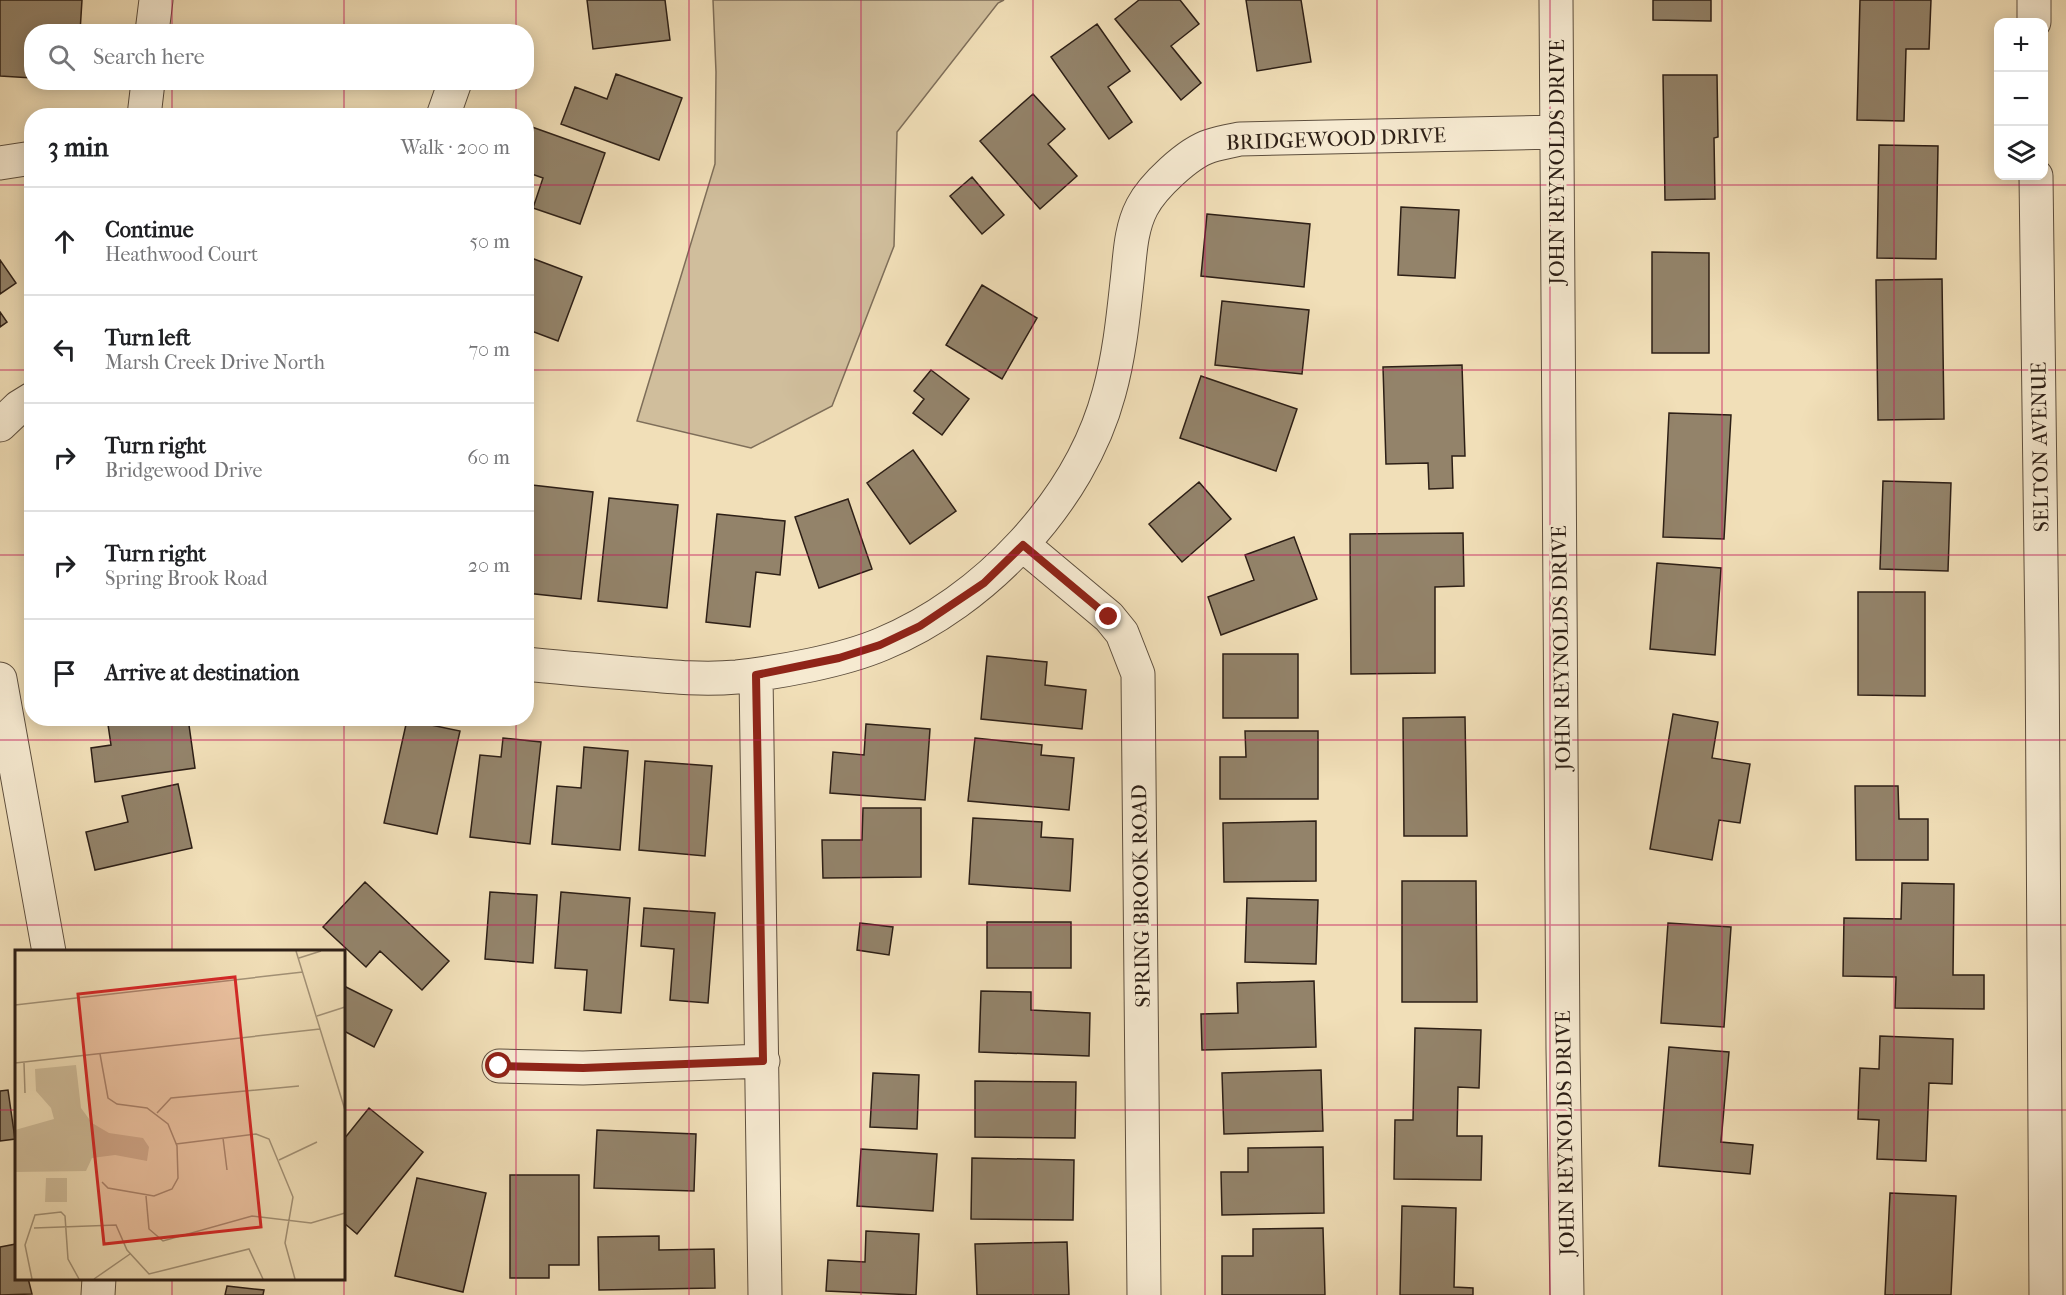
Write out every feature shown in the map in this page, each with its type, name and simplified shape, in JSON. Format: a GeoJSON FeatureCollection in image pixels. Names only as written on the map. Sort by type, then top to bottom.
{"type":"FeatureCollection","features":[{"type":"Feature","properties":{"kind":"street"},"geometry":{"type":"LineString","coordinates":[[154,24],[156,0]]}},
{"type":"Feature","properties":{"kind":"street","name":"JOHN REYNOLDS DRIVE"},"geometry":{"type":"LineString","coordinates":[[1556,0],[1567,1295]]}},
{"type":"Feature","properties":{"kind":"street"},"geometry":{"type":"LineString","coordinates":[[2034,0],[2034,18]]}},
{"type":"Feature","properties":{"kind":"street"},"geometry":{"type":"LineString","coordinates":[[145,108],[147,90]]}},
{"type":"Feature","properties":{"kind":"street"},"geometry":{"type":"LineString","coordinates":[[446,108],[452,90]]}},
{"type":"Feature","properties":{"kind":"street","name":"BRIDGEWOOD DRIVE"},"geometry":{"type":"LineString","coordinates":[[534,665],[690,678],[756,675],[839,658],[880,645],[920,626],[984,583],[1023,545],[1048,514],[1076,471],[1106,404],[1121,343],[1133,228],[1142,206],[1156,187],[1189,157],[1208,146],[1240,139],[1556,132]]}},
{"type":"Feature","properties":{"kind":"street"},"geometry":{"type":"LineString","coordinates":[[0,163],[24,159]]}},
{"type":"Feature","properties":{"kind":"street","name":"SELTON AVENUE"},"geometry":{"type":"LineString","coordinates":[[2036,180],[2046,1295]]}},
{"type":"Feature","properties":{"kind":"street"},"geometry":{"type":"LineString","coordinates":[[0,425],[24,404]]}},
{"type":"Feature","properties":{"kind":"street","name":"SPRING BROOK ROAD"},"geometry":{"type":"LineString","coordinates":[[1023,545],[1109,617],[1122,633],[1138,674],[1144,1295]]}},
{"type":"Feature","properties":{"kind":"street"},"geometry":{"type":"LineString","coordinates":[[756,675],[765,1295]]}},
{"type":"Feature","properties":{"kind":"street"},"geometry":{"type":"LineString","coordinates":[[0,679],[49,950]]}},
{"type":"Feature","properties":{"kind":"street"},"geometry":{"type":"LineString","coordinates":[[499,1066],[583,1068],[763,1061]]}},
{"type":"Feature","properties":{"kind":"street"},"geometry":{"type":"LineString","coordinates":[[98,1295],[99,1280]]}},
{"type":"Feature","properties":{"kind":"shaded area"},"geometry":{"type":"Polygon","coordinates":[[[713,0],[1004,0],[998,3],[897,132],[894,246],[832,406],[751,448],[637,421],[715,164],[716,72],[713,0]]]}},
{"type":"Feature","properties":{"kind":"building"},"geometry":{"type":"Polygon","coordinates":[[[0,0],[82,0],[80,24],[24,24],[24,78],[0,76],[0,0]]]}},
{"type":"Feature","properties":{"kind":"building"},"geometry":{"type":"Polygon","coordinates":[[[587,0],[665,0],[670,40],[593,49],[587,0]]]}},
{"type":"Feature","properties":{"kind":"building"},"geometry":{"type":"Polygon","coordinates":[[[1139,0],[1180,0],[1199,24],[1171,46],[1201,83],[1181,100],[1115,19],[1139,0]]]}},
{"type":"Feature","properties":{"kind":"building"},"geometry":{"type":"Polygon","coordinates":[[[1246,0],[1301,0],[1311,62],[1257,71],[1246,0]]]}},
{"type":"Feature","properties":{"kind":"building"},"geometry":{"type":"Polygon","coordinates":[[[1653,0],[1711,0],[1711,21],[1653,20],[1653,0]]]}},
{"type":"Feature","properties":{"kind":"building"},"geometry":{"type":"Polygon","coordinates":[[[1860,0],[1931,0],[1929,49],[1906,49],[1904,121],[1857,120],[1860,0]]]}},
{"type":"Feature","properties":{"kind":"building"},"geometry":{"type":"Polygon","coordinates":[[[1097,24],[1130,71],[1108,87],[1132,122],[1109,139],[1051,57],[1097,24]]]}},
{"type":"Feature","properties":{"kind":"building"},"geometry":{"type":"Polygon","coordinates":[[[616,74],[682,98],[659,160],[561,124],[575,87],[607,99],[616,74]]]}},
{"type":"Feature","properties":{"kind":"building"},"geometry":{"type":"Polygon","coordinates":[[[1663,75],[1717,75],[1718,137],[1714,138],[1715,199],[1665,200],[1663,75]]]}},
{"type":"Feature","properties":{"kind":"building"},"geometry":{"type":"Polygon","coordinates":[[[1033,94],[1065,129],[1048,144],[1077,176],[1040,209],[980,141],[1033,94]]]}},
{"type":"Feature","properties":{"kind":"building"},"geometry":{"type":"Polygon","coordinates":[[[534,128],[605,153],[580,224],[534,208],[543,178],[534,175],[534,128]]]}},
{"type":"Feature","properties":{"kind":"building"},"geometry":{"type":"Polygon","coordinates":[[[1879,145],[1938,146],[1936,259],[1877,258],[1879,145]]]}},
{"type":"Feature","properties":{"kind":"building"},"geometry":{"type":"Polygon","coordinates":[[[972,177],[1004,215],[982,234],[950,196],[972,177]]]}},
{"type":"Feature","properties":{"kind":"building"},"geometry":{"type":"Polygon","coordinates":[[[1401,207],[1459,210],[1455,278],[1398,275],[1401,207]]]}},
{"type":"Feature","properties":{"kind":"building"},"geometry":{"type":"Polygon","coordinates":[[[1207,214],[1310,224],[1304,287],[1201,276],[1207,214]]]}},
{"type":"Feature","properties":{"kind":"building"},"geometry":{"type":"Polygon","coordinates":[[[1652,252],[1709,253],[1709,353],[1652,353],[1652,252]]]}},
{"type":"Feature","properties":{"kind":"building"},"geometry":{"type":"Polygon","coordinates":[[[534,259],[582,277],[558,341],[534,332],[534,259]]]}},
{"type":"Feature","properties":{"kind":"building"},"geometry":{"type":"Polygon","coordinates":[[[0,260],[16,283],[0,294],[0,260]]]}},
{"type":"Feature","properties":{"kind":"building"},"geometry":{"type":"Polygon","coordinates":[[[1942,279],[1944,419],[1878,420],[1876,280],[1942,279]]]}},
{"type":"Feature","properties":{"kind":"building"},"geometry":{"type":"Polygon","coordinates":[[[982,285],[1037,318],[1002,379],[946,345],[982,285]]]}},
{"type":"Feature","properties":{"kind":"building"},"geometry":{"type":"Polygon","coordinates":[[[1222,301],[1309,310],[1302,374],[1215,365],[1222,301]]]}},
{"type":"Feature","properties":{"kind":"building"},"geometry":{"type":"Polygon","coordinates":[[[0,312],[7,322],[0,327],[0,312]]]}},
{"type":"Feature","properties":{"kind":"building"},"geometry":{"type":"Polygon","coordinates":[[[1462,365],[1465,456],[1452,456],[1453,488],[1429,489],[1428,463],[1386,464],[1383,367],[1462,365]]]}},
{"type":"Feature","properties":{"kind":"building"},"geometry":{"type":"Polygon","coordinates":[[[931,370],[969,399],[942,435],[913,413],[924,399],[914,391],[931,370]]]}},
{"type":"Feature","properties":{"kind":"building"},"geometry":{"type":"Polygon","coordinates":[[[1201,376],[1297,409],[1276,471],[1180,438],[1201,376]]]}},
{"type":"Feature","properties":{"kind":"building"},"geometry":{"type":"Polygon","coordinates":[[[1669,413],[1731,415],[1724,539],[1663,537],[1669,413]]]}},
{"type":"Feature","properties":{"kind":"building"},"geometry":{"type":"Polygon","coordinates":[[[913,450],[956,511],[910,544],[867,483],[913,450]]]}},
{"type":"Feature","properties":{"kind":"building"},"geometry":{"type":"Polygon","coordinates":[[[1883,481],[1951,483],[1948,571],[1880,569],[1883,481]]]}},
{"type":"Feature","properties":{"kind":"building"},"geometry":{"type":"Polygon","coordinates":[[[1199,482],[1231,519],[1182,562],[1149,524],[1199,482]]]}},
{"type":"Feature","properties":{"kind":"building"},"geometry":{"type":"Polygon","coordinates":[[[534,485],[593,492],[581,599],[534,594],[534,485]]]}},
{"type":"Feature","properties":{"kind":"building"},"geometry":{"type":"Polygon","coordinates":[[[609,498],[678,505],[667,608],[598,601],[609,498]]]}},
{"type":"Feature","properties":{"kind":"building"},"geometry":{"type":"Polygon","coordinates":[[[848,499],[872,569],[819,588],[795,517],[848,499]]]}},
{"type":"Feature","properties":{"kind":"building"},"geometry":{"type":"Polygon","coordinates":[[[717,514],[785,521],[780,575],[756,572],[750,627],[706,622],[717,514]]]}},
{"type":"Feature","properties":{"kind":"building"},"geometry":{"type":"Polygon","coordinates":[[[1463,533],[1464,586],[1435,587],[1435,673],[1351,674],[1350,534],[1463,533]]]}},
{"type":"Feature","properties":{"kind":"building"},"geometry":{"type":"Polygon","coordinates":[[[1294,537],[1317,599],[1221,635],[1208,597],[1254,580],[1245,555],[1294,537]]]}},
{"type":"Feature","properties":{"kind":"building"},"geometry":{"type":"Polygon","coordinates":[[[1657,563],[1721,568],[1715,655],[1650,649],[1657,563]]]}},
{"type":"Feature","properties":{"kind":"building"},"geometry":{"type":"Polygon","coordinates":[[[1858,592],[1925,592],[1925,696],[1858,695],[1858,592]]]}},
{"type":"Feature","properties":{"kind":"building"},"geometry":{"type":"Polygon","coordinates":[[[1223,654],[1298,654],[1298,718],[1223,718],[1223,654]]]}},
{"type":"Feature","properties":{"kind":"building"},"geometry":{"type":"Polygon","coordinates":[[[987,656],[1047,662],[1045,685],[1086,690],[1082,729],[981,719],[987,656]]]}},
{"type":"Feature","properties":{"kind":"building"},"geometry":{"type":"Polygon","coordinates":[[[1673,714],[1718,722],[1712,758],[1750,764],[1740,823],[1719,820],[1712,860],[1650,849],[1673,714]]]}},
{"type":"Feature","properties":{"kind":"building"},"geometry":{"type":"Polygon","coordinates":[[[1465,717],[1467,836],[1404,836],[1403,718],[1465,717]]]}},
{"type":"Feature","properties":{"kind":"building"},"geometry":{"type":"Polygon","coordinates":[[[866,724],[930,729],[925,800],[830,793],[833,752],[864,755],[866,724]]]}},
{"type":"Feature","properties":{"kind":"building"},"geometry":{"type":"Polygon","coordinates":[[[108,726],[189,726],[195,768],[95,782],[91,748],[111,745],[108,726]]]}},
{"type":"Feature","properties":{"kind":"building"},"geometry":{"type":"Polygon","coordinates":[[[406,726],[436,726],[460,731],[437,834],[384,823],[406,726]]]}},
{"type":"Feature","properties":{"kind":"building"},"geometry":{"type":"Polygon","coordinates":[[[1245,731],[1318,731],[1318,799],[1220,799],[1220,757],[1246,757],[1245,731]]]}},
{"type":"Feature","properties":{"kind":"building"},"geometry":{"type":"Polygon","coordinates":[[[503,738],[541,742],[530,844],[470,837],[480,755],[501,757],[503,738]]]}},
{"type":"Feature","properties":{"kind":"building"},"geometry":{"type":"Polygon","coordinates":[[[975,738],[1042,745],[1041,755],[1074,758],[1069,810],[968,801],[975,738]]]}},
{"type":"Feature","properties":{"kind":"building"},"geometry":{"type":"Polygon","coordinates":[[[584,747],[628,751],[620,850],[552,844],[557,786],[581,788],[584,747]]]}},
{"type":"Feature","properties":{"kind":"building"},"geometry":{"type":"Polygon","coordinates":[[[645,761],[712,766],[705,856],[639,850],[645,761]]]}},
{"type":"Feature","properties":{"kind":"building"},"geometry":{"type":"Polygon","coordinates":[[[178,784],[192,848],[95,870],[86,832],[128,822],[122,796],[178,784]]]}},
{"type":"Feature","properties":{"kind":"building"},"geometry":{"type":"Polygon","coordinates":[[[1855,786],[1898,786],[1899,819],[1928,819],[1928,860],[1856,860],[1855,786]]]}},
{"type":"Feature","properties":{"kind":"building"},"geometry":{"type":"Polygon","coordinates":[[[863,808],[921,808],[921,877],[823,878],[822,840],[862,840],[863,808]]]}},
{"type":"Feature","properties":{"kind":"building"},"geometry":{"type":"Polygon","coordinates":[[[973,818],[1042,822],[1041,837],[1073,839],[1070,891],[969,884],[973,818]]]}},
{"type":"Feature","properties":{"kind":"building"},"geometry":{"type":"Polygon","coordinates":[[[1316,821],[1316,881],[1224,882],[1223,823],[1316,821]]]}},
{"type":"Feature","properties":{"kind":"building"},"geometry":{"type":"Polygon","coordinates":[[[1402,881],[1476,881],[1477,1002],[1402,1002],[1402,881]]]}},
{"type":"Feature","properties":{"kind":"building"},"geometry":{"type":"Polygon","coordinates":[[[365,882],[449,961],[422,990],[380,951],[366,967],[323,927],[365,882]]]}},
{"type":"Feature","properties":{"kind":"building"},"geometry":{"type":"Polygon","coordinates":[[[1902,883],[1954,884],[1953,975],[1984,975],[1984,1009],[1895,1008],[1896,977],[1843,976],[1844,918],[1901,919],[1902,883]]]}},
{"type":"Feature","properties":{"kind":"building"},"geometry":{"type":"Polygon","coordinates":[[[490,892],[537,895],[533,963],[485,959],[490,892]]]}},
{"type":"Feature","properties":{"kind":"building"},"geometry":{"type":"Polygon","coordinates":[[[561,892],[630,898],[621,1013],[584,1010],[587,970],[555,968],[561,892]]]}},
{"type":"Feature","properties":{"kind":"building"},"geometry":{"type":"Polygon","coordinates":[[[1247,898],[1318,900],[1316,964],[1245,962],[1247,898]]]}},
{"type":"Feature","properties":{"kind":"building"},"geometry":{"type":"Polygon","coordinates":[[[644,908],[715,913],[708,1003],[670,1000],[674,949],[641,946],[644,908]]]}},
{"type":"Feature","properties":{"kind":"building"},"geometry":{"type":"Polygon","coordinates":[[[987,922],[1071,922],[1071,968],[987,968],[987,922]]]}},
{"type":"Feature","properties":{"kind":"building"},"geometry":{"type":"Polygon","coordinates":[[[860,923],[893,927],[889,955],[857,950],[860,923]]]}},
{"type":"Feature","properties":{"kind":"building"},"geometry":{"type":"Polygon","coordinates":[[[1668,923],[1731,927],[1724,1027],[1661,1023],[1668,923]]]}},
{"type":"Feature","properties":{"kind":"building"},"geometry":{"type":"Polygon","coordinates":[[[1314,981],[1316,1047],[1202,1050],[1201,1014],[1238,1013],[1237,983],[1314,981]]]}},
{"type":"Feature","properties":{"kind":"building"},"geometry":{"type":"Polygon","coordinates":[[[345,986],[392,1010],[374,1047],[345,1032],[345,986]]]}},
{"type":"Feature","properties":{"kind":"building"},"geometry":{"type":"Polygon","coordinates":[[[981,991],[1031,992],[1031,1010],[1090,1013],[1089,1056],[979,1052],[981,991]]]}},
{"type":"Feature","properties":{"kind":"building"},"geometry":{"type":"Polygon","coordinates":[[[1415,1028],[1481,1030],[1479,1088],[1458,1087],[1457,1136],[1482,1136],[1481,1180],[1394,1179],[1395,1120],[1413,1120],[1415,1028]]]}},
{"type":"Feature","properties":{"kind":"building"},"geometry":{"type":"Polygon","coordinates":[[[1880,1036],[1953,1039],[1952,1084],[1929,1083],[1926,1161],[1877,1159],[1879,1120],[1858,1119],[1860,1068],[1879,1069],[1880,1036]]]}},
{"type":"Feature","properties":{"kind":"building"},"geometry":{"type":"Polygon","coordinates":[[[1669,1047],[1729,1052],[1721,1142],[1753,1145],[1750,1174],[1659,1166],[1669,1047]]]}},
{"type":"Feature","properties":{"kind":"building"},"geometry":{"type":"Polygon","coordinates":[[[1321,1070],[1323,1131],[1224,1134],[1222,1073],[1321,1070]]]}},
{"type":"Feature","properties":{"kind":"building"},"geometry":{"type":"Polygon","coordinates":[[[873,1073],[919,1075],[917,1129],[870,1127],[873,1073]]]}},
{"type":"Feature","properties":{"kind":"building"},"geometry":{"type":"Polygon","coordinates":[[[975,1081],[1076,1082],[1075,1138],[975,1137],[975,1081]]]}},
{"type":"Feature","properties":{"kind":"building"},"geometry":{"type":"Polygon","coordinates":[[[8,1090],[15,1139],[0,1141],[0,1091],[8,1090]]]}},
{"type":"Feature","properties":{"kind":"building"},"geometry":{"type":"Polygon","coordinates":[[[369,1108],[423,1152],[357,1234],[345,1224],[345,1138],[369,1108]]]}},
{"type":"Feature","properties":{"kind":"building"},"geometry":{"type":"Polygon","coordinates":[[[597,1130],[696,1134],[694,1191],[594,1188],[597,1130]]]}},
{"type":"Feature","properties":{"kind":"building"},"geometry":{"type":"Polygon","coordinates":[[[1323,1147],[1324,1213],[1222,1215],[1221,1172],[1248,1172],[1248,1148],[1323,1147]]]}},
{"type":"Feature","properties":{"kind":"building"},"geometry":{"type":"Polygon","coordinates":[[[861,1149],[937,1154],[933,1211],[857,1206],[861,1149]]]}},
{"type":"Feature","properties":{"kind":"building"},"geometry":{"type":"Polygon","coordinates":[[[972,1158],[1074,1160],[1073,1220],[971,1219],[972,1158]]]}},
{"type":"Feature","properties":{"kind":"building"},"geometry":{"type":"Polygon","coordinates":[[[510,1175],[579,1175],[579,1265],[549,1265],[549,1278],[510,1278],[510,1175]]]}},
{"type":"Feature","properties":{"kind":"building"},"geometry":{"type":"Polygon","coordinates":[[[417,1178],[486,1193],[463,1292],[395,1276],[417,1178]]]}},
{"type":"Feature","properties":{"kind":"building"},"geometry":{"type":"Polygon","coordinates":[[[1890,1193],[1956,1196],[1951,1295],[1885,1295],[1890,1193]]]}},
{"type":"Feature","properties":{"kind":"building"},"geometry":{"type":"Polygon","coordinates":[[[1402,1206],[1456,1208],[1454,1287],[1473,1288],[1473,1295],[1400,1295],[1402,1206]]]}},
{"type":"Feature","properties":{"kind":"building"},"geometry":{"type":"Polygon","coordinates":[[[1323,1228],[1325,1295],[1222,1295],[1222,1256],[1253,1256],[1253,1229],[1323,1228]]]}},
{"type":"Feature","properties":{"kind":"building"},"geometry":{"type":"Polygon","coordinates":[[[866,1231],[919,1234],[916,1295],[826,1291],[828,1260],[865,1262],[866,1231]]]}},
{"type":"Feature","properties":{"kind":"building"},"geometry":{"type":"Polygon","coordinates":[[[659,1236],[659,1250],[714,1249],[715,1288],[599,1290],[598,1237],[659,1236]]]}},
{"type":"Feature","properties":{"kind":"building"},"geometry":{"type":"Polygon","coordinates":[[[1067,1242],[1069,1295],[977,1295],[975,1244],[1067,1242]]]}},
{"type":"Feature","properties":{"kind":"building"},"geometry":{"type":"Polygon","coordinates":[[[15,1244],[15,1280],[28,1280],[32,1294],[0,1295],[0,1247],[15,1244]]]}},
{"type":"Feature","properties":{"kind":"building"},"geometry":{"type":"Polygon","coordinates":[[[227,1286],[264,1290],[263,1295],[225,1295],[227,1286]]]}},
{"type":"Feature","properties":{"kind":"route"},"geometry":{"type":"LineString","coordinates":[[499,1066],[583,1068],[763,1061],[756,675],[839,658],[880,645],[920,626],[984,583],[1023,545],[1109,617]]}}]}
